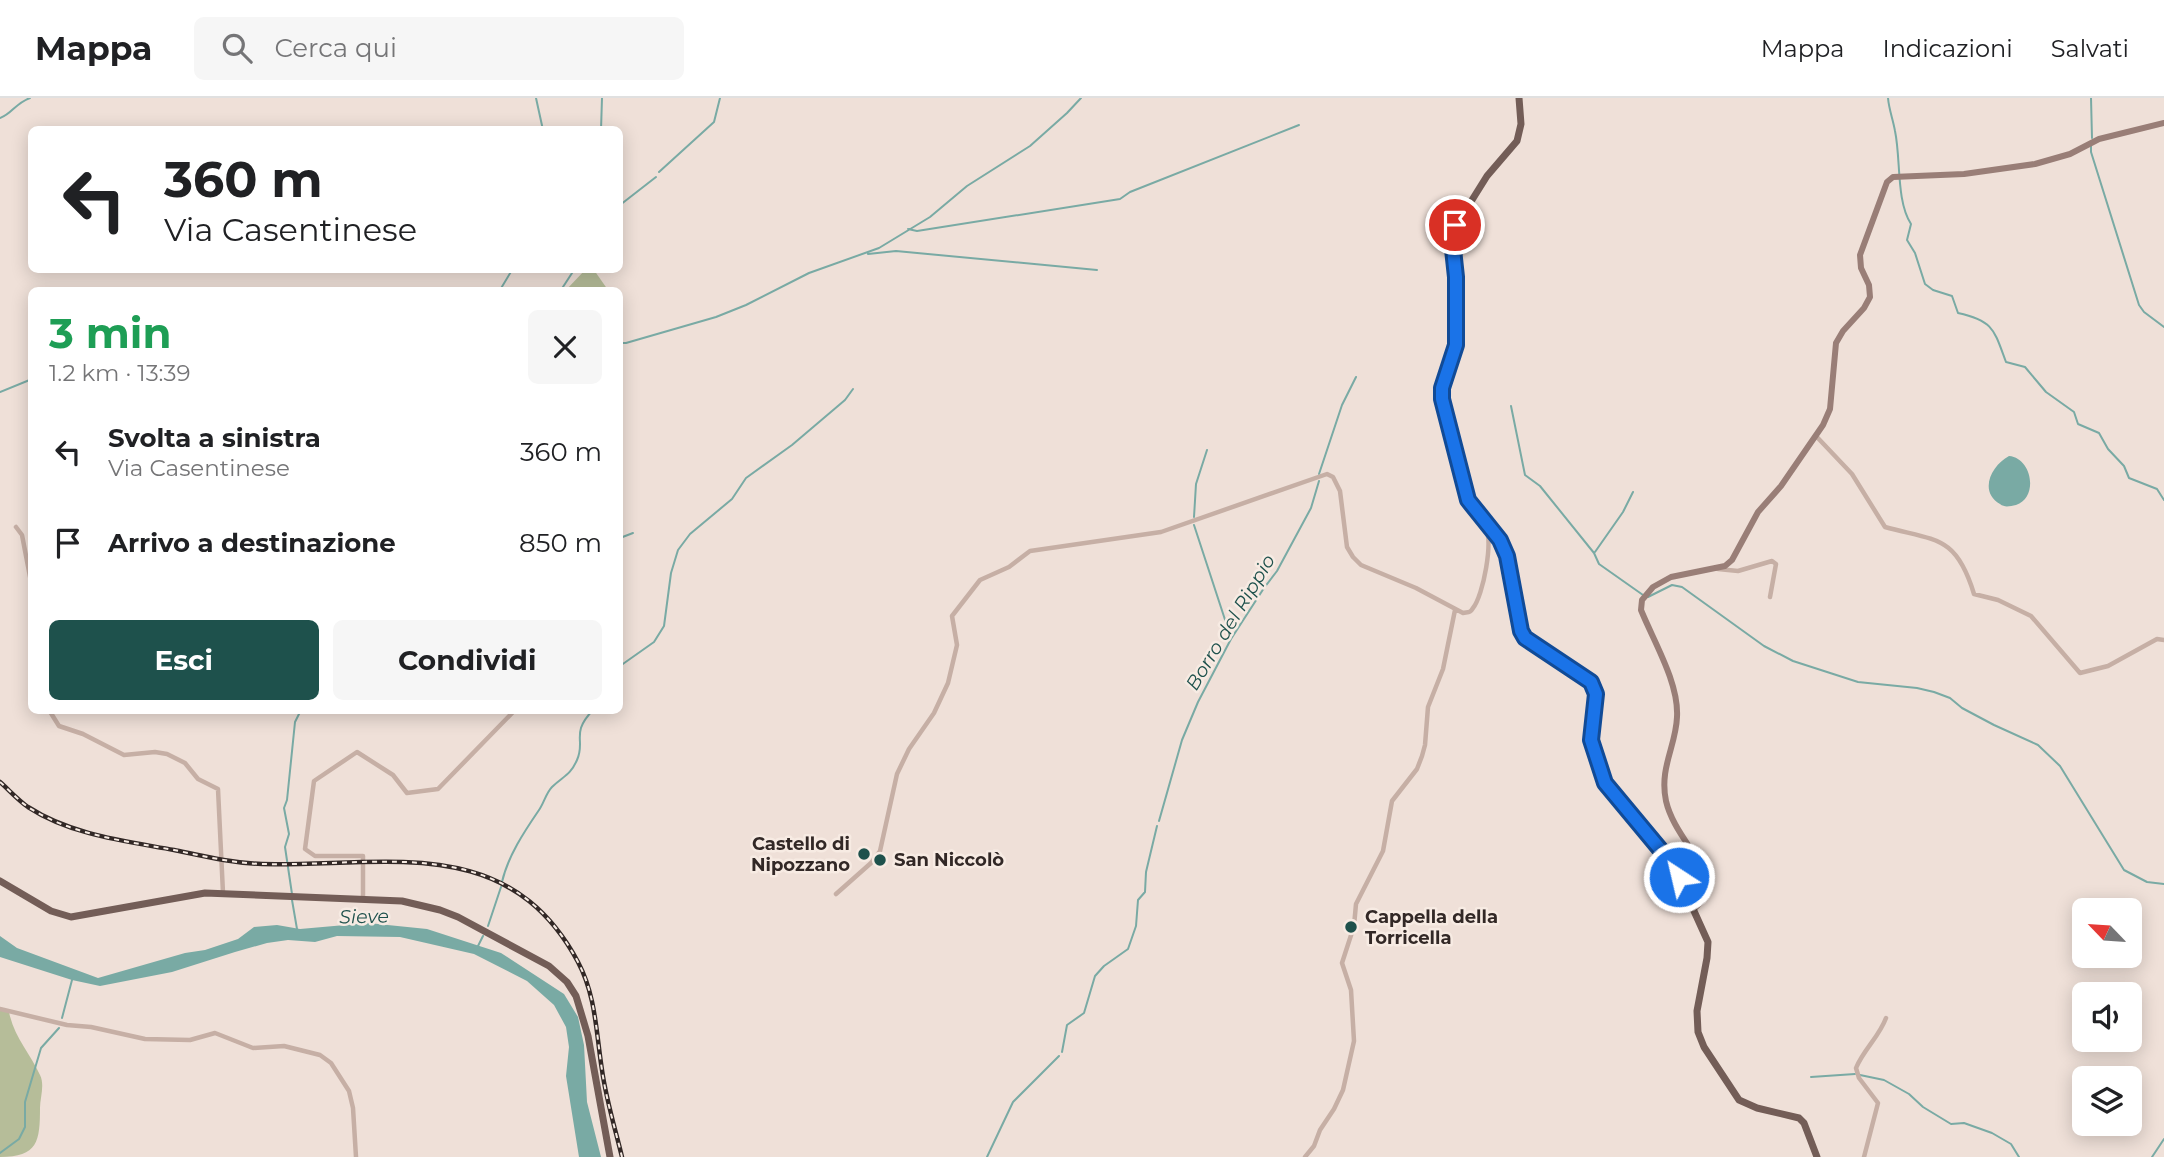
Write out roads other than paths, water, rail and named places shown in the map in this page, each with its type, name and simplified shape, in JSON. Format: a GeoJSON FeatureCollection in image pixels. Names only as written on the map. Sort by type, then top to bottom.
{"type":"FeatureCollection","features":[{"type":"Feature","properties":{"kind":"main road"},"geometry":{"type":"LineString","coordinates":[[1519,98],[1521,124],[1517,141],[1487,176],[1452,232],[1456,277],[1456,345],[1442,388],[1442,399],[1468,500],[1500,540],[1507,556],[1521,631],[1531,643],[1560,660],[1595,687],[1591,740],[1605,783],[1669,860],[1694,909],[1708,942],[1697,1011],[1698,1032],[1704,1047],[1739,1100],[1757,1108],[1799,1118],[1804,1123],[1817,1157]]}},
{"type":"Feature","properties":{"kind":"main road"},"geometry":{"type":"LineString","coordinates":[[1694,909],[1702,901],[1708,881],[1675,823],[1666,800],[1665,767],[1678,715],[1669,675],[1642,610],[1642,600],[1653,587],[1679,574],[1716,569],[1732,560],[1750,523],[1782,486],[1827,417],[1836,343],[1870,297],[1860,255],[1885,188],[1893,177],[1964,174],[2035,164],[2070,153],[2099,139],[2164,123]]}},
{"type":"Feature","properties":{"kind":"main road"},"geometry":{"type":"LineString","coordinates":[[0,881],[51,911],[71,917],[190,894],[223,893],[363,898],[417,904],[458,917],[550,966],[567,982],[576,996],[588,1036],[610,1157]]}},
{"type":"Feature","properties":{"kind":"street"},"geometry":{"type":"LineString","coordinates":[[1816,435],[1852,474],[1885,527],[1931,537],[1944,544],[1957,557],[1974,594],[1998,600],[2031,616],[2080,673],[2108,666],[2158,639],[2164,640]]}},
{"type":"Feature","properties":{"kind":"street"},"geometry":{"type":"LineString","coordinates":[[836,894],[871,863],[880,851],[897,775],[909,749],[934,713],[948,683],[957,645],[952,616],[980,580],[1009,567],[1030,551],[1161,532],[1326,474],[1333,477],[1340,491],[1347,547],[1353,557],[1361,565],[1416,588],[1464,613],[1469,612],[1477,601],[1488,555],[1486,523]]}},
{"type":"Feature","properties":{"kind":"street"},"geometry":{"type":"LineString","coordinates":[[16,527],[22,535],[28,566]]}},
{"type":"Feature","properties":{"kind":"street"},"geometry":{"type":"LineString","coordinates":[[1716,569],[1738,571],[1772,561],[1776,565],[1776,574],[1770,597]]}},
{"type":"Feature","properties":{"kind":"street"},"geometry":{"type":"LineString","coordinates":[[1305,1157],[1314,1146],[1343,1090],[1354,1041],[1351,993],[1342,963],[1356,904],[1383,851],[1392,801],[1417,769],[1423,754],[1428,707],[1443,669],[1455,610]]}},
{"type":"Feature","properties":{"kind":"street"},"geometry":{"type":"LineString","coordinates":[[52,714],[59,726],[83,734],[124,755],[155,752],[177,758],[185,763],[198,779],[218,789],[223,893]]}},
{"type":"Feature","properties":{"kind":"street"},"geometry":{"type":"LineString","coordinates":[[363,898],[363,856],[315,856],[305,849],[314,781],[357,752],[393,775],[407,793],[438,789],[511,714]]}},
{"type":"Feature","properties":{"kind":"street"},"geometry":{"type":"LineString","coordinates":[[0,1009],[67,1026],[91,1027],[145,1039],[190,1040],[215,1034],[253,1048],[284,1046],[320,1055],[331,1063],[349,1091],[353,1108],[356,1157]]}},
{"type":"Feature","properties":{"kind":"street"},"geometry":{"type":"LineString","coordinates":[[1864,1157],[1878,1103],[1859,1078],[1856,1068],[1868,1044],[1882,1031],[1886,1018]]}},
{"type":"Feature","properties":{"kind":"water"},"geometry":{"type":"Polygon","coordinates":[[[2009,456],[2023,463],[2030,478],[2030,487],[2023,501],[2006,506],[1993,499],[1989,485],[1997,465],[2009,456]]]}},
{"type":"Feature","properties":{"kind":"water","name":"Sieve"},"geometry":{"type":"Polygon","coordinates":[[[368,923],[427,929],[501,953],[564,994],[578,1017],[584,1045],[587,1102],[601,1157],[579,1157],[566,1076],[569,1047],[566,1027],[554,1005],[527,981],[474,954],[400,937],[337,936],[315,942],[288,940],[267,943],[172,972],[100,986],[0,957],[0,936],[17,948],[98,978],[185,953],[205,950],[238,939],[254,927],[277,925],[300,929],[368,923]]]}},
{"type":"Feature","properties":{"kind":"waterway"},"geometry":{"type":"LineString","coordinates":[[0,118],[30,98]]}},
{"type":"Feature","properties":{"kind":"waterway"},"geometry":{"type":"LineString","coordinates":[[536,98],[542,126]]}},
{"type":"Feature","properties":{"kind":"waterway"},"geometry":{"type":"LineString","coordinates":[[601,126],[602,98]]}},
{"type":"Feature","properties":{"kind":"waterway"},"geometry":{"type":"LineString","coordinates":[[659,172],[714,122],[720,98]]}},
{"type":"Feature","properties":{"kind":"waterway"},"geometry":{"type":"LineString","coordinates":[[623,343],[716,317],[809,273],[879,248],[930,217],[967,186],[1030,146],[1081,98]]}},
{"type":"Feature","properties":{"kind":"waterway"},"geometry":{"type":"LineString","coordinates":[[1888,98],[1897,142],[1903,204],[1911,224],[1907,240],[1915,253],[1925,284],[1933,290],[1952,296],[1958,313],[1979,320],[1991,328],[2006,362],[2025,367],[2046,392],[2074,412],[2078,424],[2099,433],[2108,449],[2124,466],[2129,478],[2157,489],[2164,500]]}},
{"type":"Feature","properties":{"kind":"waterway"},"geometry":{"type":"LineString","coordinates":[[2091,98],[2092,138]]}},
{"type":"Feature","properties":{"kind":"waterway"},"geometry":{"type":"LineString","coordinates":[[908,229],[917,231],[1120,199],[1130,192],[1299,125]]}},
{"type":"Feature","properties":{"kind":"waterway"},"geometry":{"type":"LineString","coordinates":[[2091,146],[2139,305],[2164,327]]}},
{"type":"Feature","properties":{"kind":"waterway"},"geometry":{"type":"LineString","coordinates":[[623,203],[656,177]]}},
{"type":"Feature","properties":{"kind":"waterway"},"geometry":{"type":"LineString","coordinates":[[868,254],[896,251],[1097,270]]}},
{"type":"Feature","properties":{"kind":"waterway"},"geometry":{"type":"LineString","coordinates":[[502,287],[510,273]]}},
{"type":"Feature","properties":{"kind":"waterway"},"geometry":{"type":"LineString","coordinates":[[563,287],[572,273]]}},
{"type":"Feature","properties":{"kind":"waterway","name":"Borro del Rippio"},"geometry":{"type":"LineString","coordinates":[[1319,474],[1342,405],[1356,377]]}},
{"type":"Feature","properties":{"kind":"waterway"},"geometry":{"type":"LineString","coordinates":[[0,392],[28,381]]}},
{"type":"Feature","properties":{"kind":"waterway"},"geometry":{"type":"LineString","coordinates":[[623,664],[654,642],[664,626],[671,573],[678,550],[690,534],[732,499],[746,478],[792,445],[845,400],[853,389]]}},
{"type":"Feature","properties":{"kind":"waterway"},"geometry":{"type":"LineString","coordinates":[[1511,406],[1525,475],[1540,486],[1594,553],[1599,564],[1643,595]]}},
{"type":"Feature","properties":{"kind":"waterway"},"geometry":{"type":"LineString","coordinates":[[1194,517],[1196,484],[1207,450]]}},
{"type":"Feature","properties":{"kind":"waterway","name":"Borro del Rippio"},"geometry":{"type":"LineString","coordinates":[[1159,821],[1182,740],[1198,702],[1231,639],[1277,571],[1311,508],[1319,481]]}},
{"type":"Feature","properties":{"kind":"waterway"},"geometry":{"type":"LineString","coordinates":[[1595,552],[1623,512],[1633,492]]}},
{"type":"Feature","properties":{"kind":"waterway"},"geometry":{"type":"LineString","coordinates":[[1194,525],[1231,638]]}},
{"type":"Feature","properties":{"kind":"waterway"},"geometry":{"type":"LineString","coordinates":[[623,537],[633,533]]}},
{"type":"Feature","properties":{"kind":"waterway"},"geometry":{"type":"LineString","coordinates":[[1648,597],[1672,585],[1682,587],[1764,646],[1793,661],[1858,682],[1934,692],[1950,698],[1962,708],[1994,725],[2038,745],[2060,766],[2124,870],[2147,882],[2164,884]]}},
{"type":"Feature","properties":{"kind":"waterway"},"geometry":{"type":"LineString","coordinates":[[292,894],[285,847],[289,834],[284,808],[295,722],[299,714]]}},
{"type":"Feature","properties":{"kind":"waterway"},"geometry":{"type":"LineString","coordinates":[[502,882],[512,854],[548,792],[574,765],[579,753],[580,731],[590,714]]}},
{"type":"Feature","properties":{"kind":"waterway","name":"Borro del Rippio"},"geometry":{"type":"LineString","coordinates":[[1062,1052],[1067,1025],[1084,1013],[1095,976],[1128,949],[1136,926],[1138,900],[1145,892],[1146,872],[1157,826]]}},
{"type":"Feature","properties":{"kind":"waterway"},"geometry":{"type":"LineString","coordinates":[[488,926],[501,887]]}},
{"type":"Feature","properties":{"kind":"waterway"},"geometry":{"type":"LineString","coordinates":[[292,900],[297,929]]}},
{"type":"Feature","properties":{"kind":"waterway"},"geometry":{"type":"LineString","coordinates":[[478,946],[483,936]]}},
{"type":"Feature","properties":{"kind":"waterway"},"geometry":{"type":"LineString","coordinates":[[62,1018],[72,980]]}},
{"type":"Feature","properties":{"kind":"waterway"},"geometry":{"type":"LineString","coordinates":[[0,1153],[19,1139],[25,1127],[25,1102],[41,1048],[59,1028]]}},
{"type":"Feature","properties":{"kind":"waterway","name":"Borro del Rippio"},"geometry":{"type":"LineString","coordinates":[[987,1157],[1013,1102],[1059,1056]]}},
{"type":"Feature","properties":{"kind":"waterway"},"geometry":{"type":"LineString","coordinates":[[1811,1077],[1855,1074]]}},
{"type":"Feature","properties":{"kind":"waterway"},"geometry":{"type":"LineString","coordinates":[[1860,1075],[1884,1080],[1951,1124],[1964,1123],[1992,1133],[2011,1144],[2019,1157]]}},
{"type":"Feature","properties":{"kind":"waterway"},"geometry":{"type":"LineString","coordinates":[[2152,1157],[2164,1139]]}},
{"type":"Feature","properties":{"kind":"railway"},"geometry":{"type":"LineString","coordinates":[[0,782],[24,804],[45,817],[80,831],[118,840],[218,859],[262,864],[397,862],[440,865],[479,874],[516,892],[549,920],[584,975],[594,1014],[606,1092],[622,1157]]}},
{"type":"Feature","properties":{"kind":"place","name":"Castello di Nipozzano"},"geometry":{"type":"Point","coordinates":[864,854]}},
{"type":"Feature","properties":{"kind":"place","name":"San Niccolò"},"geometry":{"type":"Point","coordinates":[880,860]}},
{"type":"Feature","properties":{"kind":"place","name":"Cappella della Torricella"},"geometry":{"type":"Point","coordinates":[1351,927]}}]}
